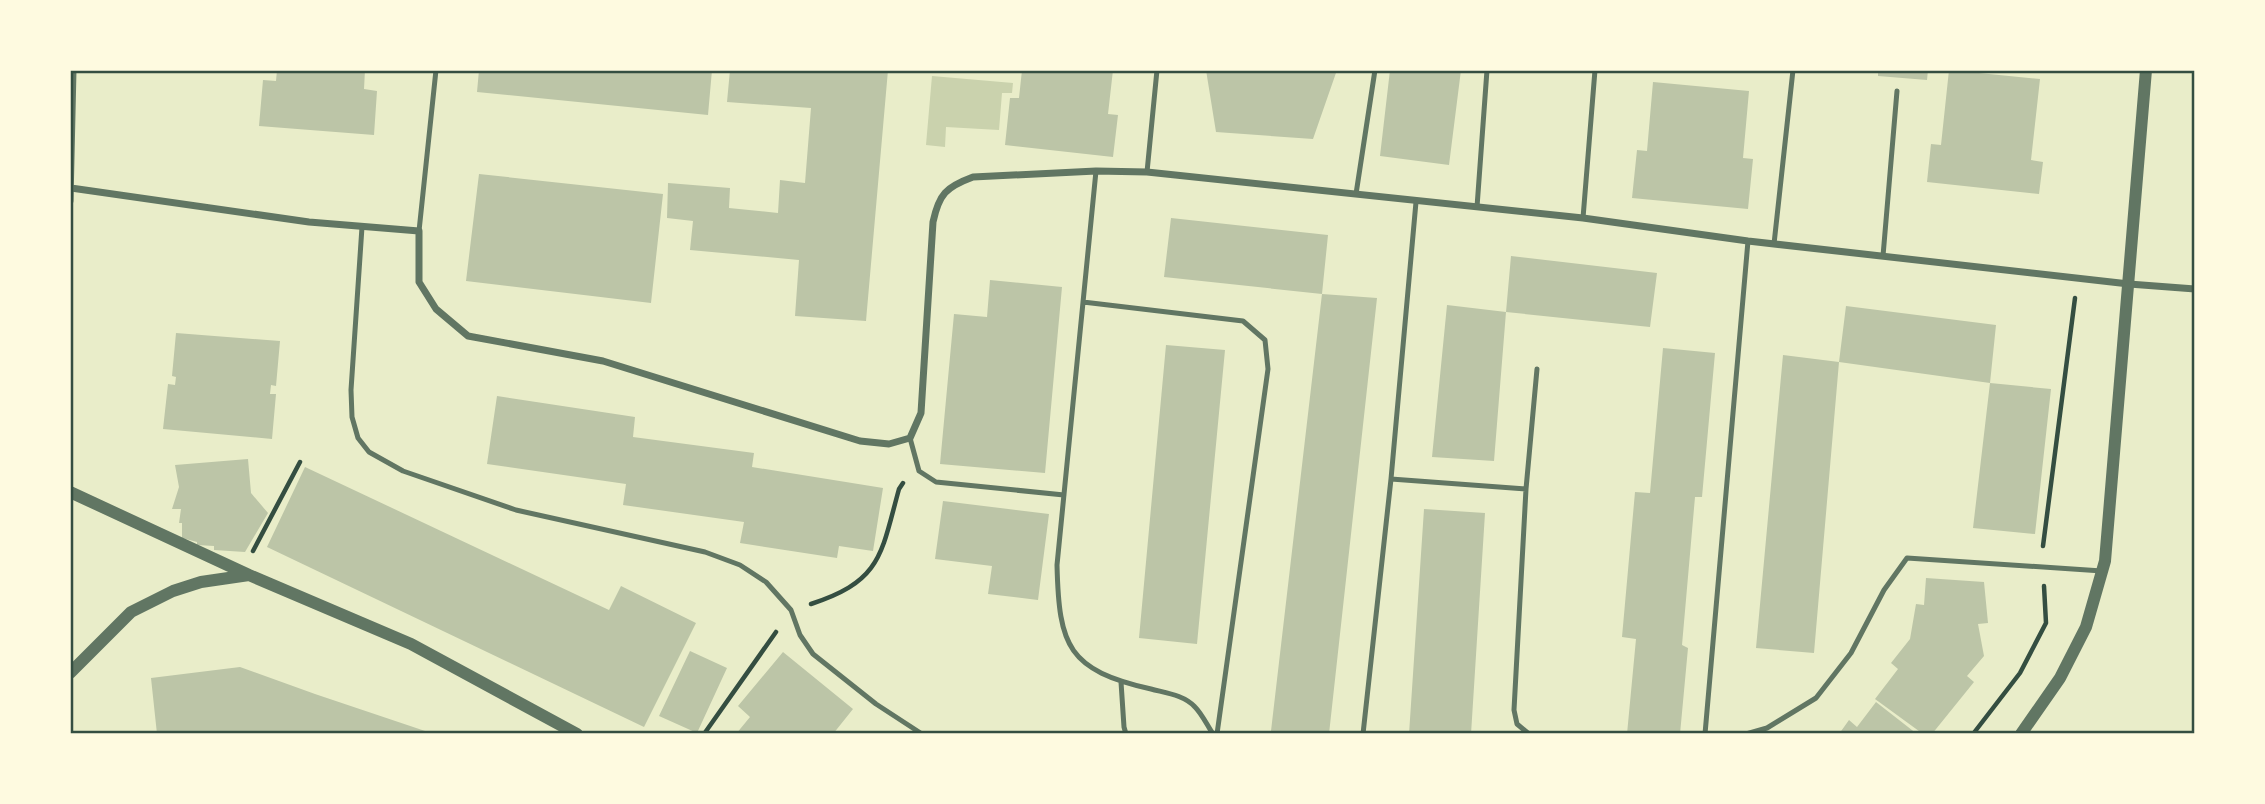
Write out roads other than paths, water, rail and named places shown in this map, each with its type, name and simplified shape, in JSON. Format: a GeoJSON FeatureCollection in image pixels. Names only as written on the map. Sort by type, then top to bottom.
{"type":"FeatureCollection","features":[{"type":"Feature","properties":{"kind":"street"},"geometry":{"type":"LineString","coordinates":[[70,201],[73,70]]}},
{"type":"Feature","properties":{"kind":"street"},"geometry":{"type":"LineString","coordinates":[[2021,734],[2060,678],[2086,627],[2105,561],[2146,70]]}},
{"type":"Feature","properties":{"kind":"street"},"geometry":{"type":"LineString","coordinates":[[71,188],[309,222],[419,231],[419,282],[436,309],[468,336],[603,361],[860,441],[889,444],[910,438],[921,413],[933,222],[937,206],[943,193],[954,184],[973,177],[1096,171],[1147,172],[1416,202],[1477,206],[1748,241],[2195,289]]}},
{"type":"Feature","properties":{"kind":"street"},"geometry":{"type":"LineString","coordinates":[[70,492],[249,575],[411,644],[562,729],[577,734]]}},
{"type":"Feature","properties":{"kind":"street"},"geometry":{"type":"LineString","coordinates":[[70,673],[131,612],[173,590],[201,582],[249,575]]}},
{"type":"Feature","properties":{"kind":"lane"},"geometry":{"type":"LineString","coordinates":[[419,231],[436,70]]}},
{"type":"Feature","properties":{"kind":"lane"},"geometry":{"type":"LineString","coordinates":[[1147,172],[1157,70]]}},
{"type":"Feature","properties":{"kind":"lane"},"geometry":{"type":"LineString","coordinates":[[1356,194],[1375,70]]}},
{"type":"Feature","properties":{"kind":"lane"},"geometry":{"type":"LineString","coordinates":[[1477,206],[1487,70]]}},
{"type":"Feature","properties":{"kind":"lane"},"geometry":{"type":"LineString","coordinates":[[1583,218],[1595,70]]}},
{"type":"Feature","properties":{"kind":"lane"},"geometry":{"type":"LineString","coordinates":[[1774,244],[1793,70]]}},
{"type":"Feature","properties":{"kind":"lane"},"geometry":{"type":"LineString","coordinates":[[1884,256],[1897,91]]}},
{"type":"Feature","properties":{"kind":"lane"},"geometry":{"type":"LineString","coordinates":[[1096,171],[1057,565],[1058,602],[1065,636],[1074,654],[1090,668],[1121,682],[1178,696],[1194,705],[1215,734]]}},
{"type":"Feature","properties":{"kind":"lane"},"geometry":{"type":"LineString","coordinates":[[1363,734],[1391,479],[1416,202]]}},
{"type":"Feature","properties":{"kind":"lane"},"geometry":{"type":"LineString","coordinates":[[362,227],[351,403],[358,438],[369,452],[403,471],[516,510],[705,552],[740,565],[766,582],[791,610],[800,635],[813,654],[876,704],[922,734]]}},
{"type":"Feature","properties":{"kind":"lane"},"geometry":{"type":"LineString","coordinates":[[1705,734],[1748,241]]}},
{"type":"Feature","properties":{"kind":"lane"},"geometry":{"type":"LineString","coordinates":[[1083,302],[1243,321],[1265,340],[1268,369],[1215,734]]}},
{"type":"Feature","properties":{"kind":"lane"},"geometry":{"type":"LineString","coordinates":[[1529,734],[1517,724],[1514,710],[1526,489],[1537,369]]}},
{"type":"Feature","properties":{"kind":"lane"},"geometry":{"type":"LineString","coordinates":[[910,438],[919,471],[936,482],[1064,495]]}},
{"type":"Feature","properties":{"kind":"lane"},"geometry":{"type":"LineString","coordinates":[[1391,479],[1526,489]]}},
{"type":"Feature","properties":{"kind":"lane"},"geometry":{"type":"LineString","coordinates":[[1746,734],[1767,728],[1816,698],[1851,653],[1884,590],[1907,558],[2102,571]]}},
{"type":"Feature","properties":{"kind":"lane"},"geometry":{"type":"LineString","coordinates":[[1121,682],[1126,734]]}}]}
